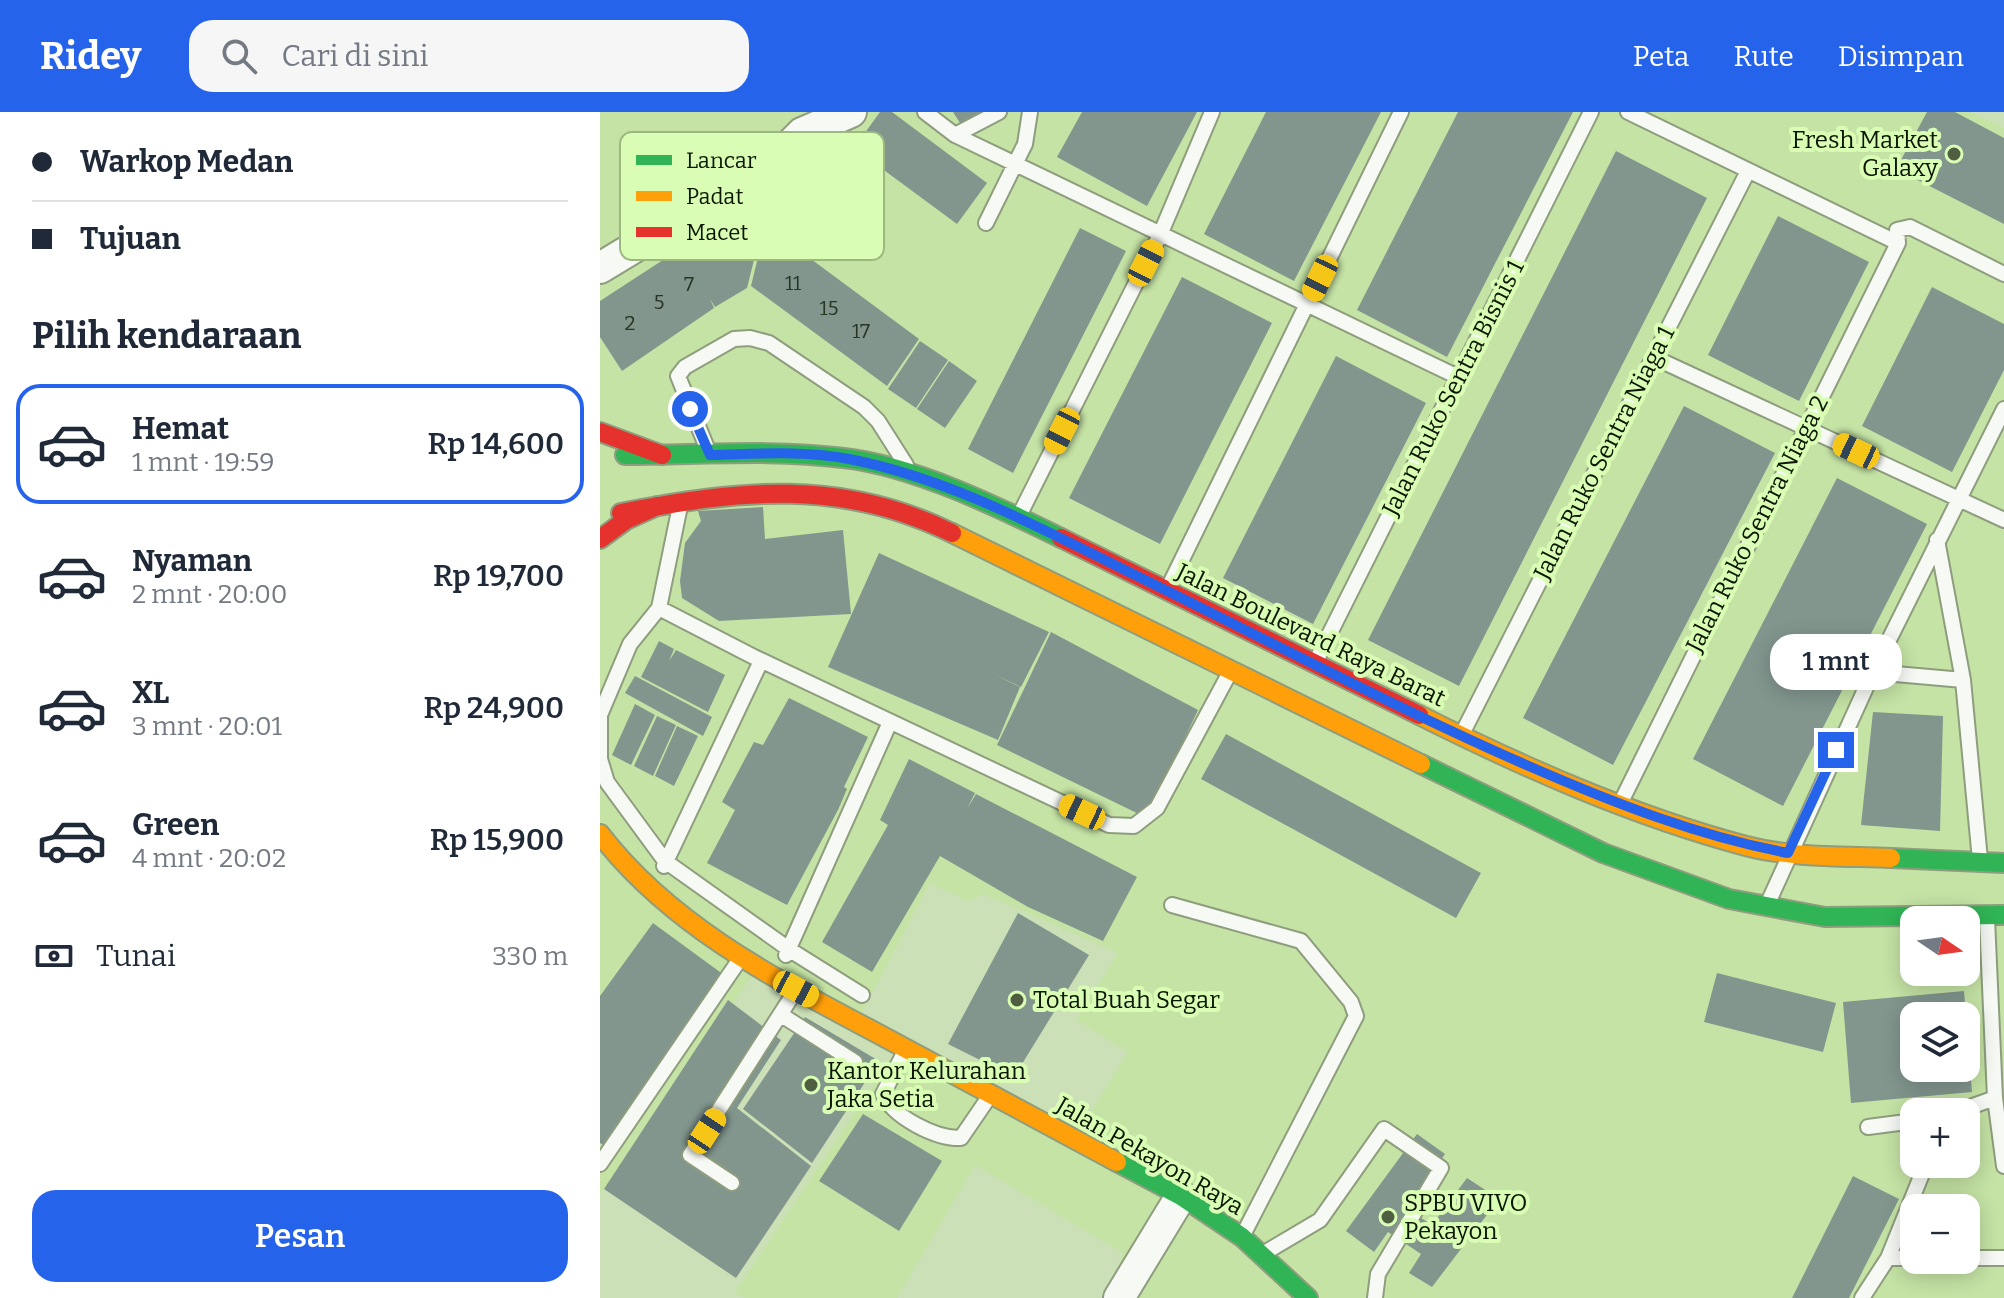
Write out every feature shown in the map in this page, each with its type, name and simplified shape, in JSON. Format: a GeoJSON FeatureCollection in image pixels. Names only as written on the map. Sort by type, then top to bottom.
{"type":"FeatureCollection","features":[{"type":"Feature","properties":{"kind":"main road"},"geometry":{"type":"LineString","coordinates":[[600,432],[662,455]]}},
{"type":"Feature","properties":{"kind":"main road","name":"Jalan Boulevard Raya Barat"},"geometry":{"type":"LineString","coordinates":[[600,453],[782,454],[847,458],[912,475],[1231,670],[1603,853],[1729,899],[1825,917],[1995,916]]}},
{"type":"Feature","properties":{"kind":"main road"},"geometry":{"type":"LineString","coordinates":[[624,455],[621,456],[618,483],[629,512]]}},
{"type":"Feature","properties":{"kind":"main road","name":"Jalan Boulevard Raya Barat"},"geometry":{"type":"LineString","coordinates":[[600,517],[681,502],[776,492],[842,495],[1010,535],[1167,590],[1461,736],[1620,805],[1747,846],[1788,853],[1980,865],[2004,863]]}},
{"type":"Feature","properties":{"kind":"main road"},"geometry":{"type":"LineString","coordinates":[[600,539],[626,520],[657,506]]}},
{"type":"Feature","properties":{"kind":"main road","name":"Jalan Pekayon Raya"},"geometry":{"type":"LineString","coordinates":[[600,834],[627,869],[657,897],[770,976],[1181,1196],[1242,1237],[1308,1298]]}},
{"type":"Feature","properties":{"kind":"street"},"geometry":{"type":"LineString","coordinates":[[804,132],[851,112]]}},
{"type":"Feature","properties":{"kind":"street"},"geometry":{"type":"LineString","coordinates":[[600,268],[620,256]]}},
{"type":"Feature","properties":{"kind":"street"},"geometry":{"type":"LineString","coordinates":[[1119,1298],[1181,1196]]}},
{"type":"Feature","properties":{"kind":"lane"},"geometry":{"type":"LineString","coordinates":[[925,112],[955,135],[1458,377]]}},
{"type":"Feature","properties":{"kind":"lane"},"geometry":{"type":"LineString","coordinates":[[955,135],[999,112]]}},
{"type":"Feature","properties":{"kind":"lane"},"geometry":{"type":"LineString","coordinates":[[986,223],[1025,144],[1030,112]]}},
{"type":"Feature","properties":{"kind":"lane"},"geometry":{"type":"LineString","coordinates":[[1010,535],[1160,235],[1212,112]]}},
{"type":"Feature","properties":{"kind":"lane"},"geometry":{"type":"LineString","coordinates":[[1167,590],[1401,112]]}},
{"type":"Feature","properties":{"kind":"lane","name":"Jalan Ruko Sentra Bisnis 1"},"geometry":{"type":"LineString","coordinates":[[1315,664],[1591,112]]}},
{"type":"Feature","properties":{"kind":"lane"},"geometry":{"type":"LineString","coordinates":[[1628,112],[1898,243]]}},
{"type":"Feature","properties":{"kind":"lane","name":"Jalan Ruko Sentra Niaga 1"},"geometry":{"type":"LineString","coordinates":[[1461,736],[1748,171]]}},
{"type":"Feature","properties":{"kind":"lane"},"geometry":{"type":"LineString","coordinates":[[1898,243],[1897,230],[1910,227],[2004,274]]}},
{"type":"Feature","properties":{"kind":"lane","name":"Jalan Ruko Sentra Niaga 2"},"geometry":{"type":"LineString","coordinates":[[1620,805],[1898,243]]}},
{"type":"Feature","properties":{"kind":"lane"},"geometry":{"type":"LineString","coordinates":[[710,455],[678,376],[685,367],[734,339],[750,338],[769,343],[864,407],[878,421],[912,475]]}},
{"type":"Feature","properties":{"kind":"lane"},"geometry":{"type":"LineString","coordinates":[[1653,357],[2004,520]]}},
{"type":"Feature","properties":{"kind":"lane"},"geometry":{"type":"LineString","coordinates":[[1767,905],[1788,853],[1873,672],[2004,409]]}},
{"type":"Feature","properties":{"kind":"lane"},"geometry":{"type":"LineString","coordinates":[[681,502],[659,608],[630,644],[600,715],[600,759],[607,782],[665,861],[790,950],[862,995]]}},
{"type":"Feature","properties":{"kind":"lane"},"geometry":{"type":"LineString","coordinates":[[1937,540],[1963,680],[1980,865]]}},
{"type":"Feature","properties":{"kind":"lane"},"geometry":{"type":"LineString","coordinates":[[659,608],[761,661],[1109,825],[1134,826],[1157,808],[1231,670]]}},
{"type":"Feature","properties":{"kind":"lane"},"geometry":{"type":"LineString","coordinates":[[657,897],[665,861],[761,661]]}},
{"type":"Feature","properties":{"kind":"lane"},"geometry":{"type":"LineString","coordinates":[[1873,672],[1963,680]]}},
{"type":"Feature","properties":{"kind":"lane"},"geometry":{"type":"LineString","coordinates":[[770,976],[790,950],[890,722]]}},
{"type":"Feature","properties":{"kind":"lane"},"geometry":{"type":"LineString","coordinates":[[1172,905],[1301,941],[1351,1002],[1356,1016],[1242,1237]]}},
{"type":"Feature","properties":{"kind":"lane"},"geometry":{"type":"LineString","coordinates":[[1995,916],[1995,1098],[2004,1166]]}},
{"type":"Feature","properties":{"kind":"lane"},"geometry":{"type":"LineString","coordinates":[[600,1164],[742,955]]}},
{"type":"Feature","properties":{"kind":"lane"},"geometry":{"type":"LineString","coordinates":[[732,1183],[690,1155],[783,1016],[796,989]]}},
{"type":"Feature","properties":{"kind":"lane"},"geometry":{"type":"LineString","coordinates":[[783,1016],[855,1062]]}},
{"type":"Feature","properties":{"kind":"lane"},"geometry":{"type":"LineString","coordinates":[[907,1048],[883,1094],[888,1106],[945,1139],[961,1138],[991,1093]]}},
{"type":"Feature","properties":{"kind":"lane"},"geometry":{"type":"LineString","coordinates":[[1980,1103],[1995,1098]]}},
{"type":"Feature","properties":{"kind":"lane"},"geometry":{"type":"LineString","coordinates":[[1868,1127],[1900,1123]]}},
{"type":"Feature","properties":{"kind":"lane"},"geometry":{"type":"LineString","coordinates":[[1262,1254],[1320,1220],[1384,1129],[1441,1168],[1378,1274],[1375,1298]]}},
{"type":"Feature","properties":{"kind":"lane"},"geometry":{"type":"LineString","coordinates":[[1862,1298],[1867,1285],[1888,1258],[1920,1178]]}},
{"type":"Feature","properties":{"kind":"lane"},"geometry":{"type":"LineString","coordinates":[[1888,1258],[1900,1258]]}},
{"type":"Feature","properties":{"kind":"lane"},"geometry":{"type":"LineString","coordinates":[[1980,1258],[2004,1258]]}},
{"type":"Feature","properties":{"kind":"shaded area"},"geometry":{"type":"Polygon","coordinates":[[[600,112],[1970,112],[2004,128],[2004,1298],[1107,1298],[1123,1253],[975,1165],[897,1298],[745,1298],[735,1292],[890,1059],[1080,1128],[1128,1052],[1076,1020],[1118,953],[984,894],[968,901],[930,883],[857,1022],[759,966],[600,1195],[600,112]]]}},
{"type":"Feature","properties":{"kind":"building"},"geometry":{"type":"Polygon","coordinates":[[[880,112],[892,112],[987,183],[957,224],[884,170],[884,132],[866,132],[880,112]]]}},
{"type":"Feature","properties":{"kind":"building"},"geometry":{"type":"Polygon","coordinates":[[[953,112],[984,112],[962,126],[953,112]]]}},
{"type":"Feature","properties":{"kind":"building"},"geometry":{"type":"Polygon","coordinates":[[[1082,112],[1197,112],[1147,206],[1057,157],[1082,112]]]}},
{"type":"Feature","properties":{"kind":"building"},"geometry":{"type":"Polygon","coordinates":[[[1266,112],[1381,112],[1294,281],[1204,234],[1266,112]]]}},
{"type":"Feature","properties":{"kind":"building"},"geometry":{"type":"Polygon","coordinates":[[[1458,112],[1573,112],[1447,357],[1357,310],[1458,112]]]}},
{"type":"Feature","properties":{"kind":"building","name":"Fresh Market Galaxy"},"geometry":{"type":"Polygon","coordinates":[[[1927,112],[1955,112],[2004,138],[2004,224],[1896,169],[1927,112]]]}},
{"type":"Feature","properties":{"kind":"building"},"geometry":{"type":"Polygon","coordinates":[[[1616,151],[1707,198],[1459,686],[1368,640],[1616,151]]]}},
{"type":"Feature","properties":{"kind":"building"},"geometry":{"type":"Polygon","coordinates":[[[1778,216],[1869,262],[1799,401],[1708,355],[1778,216]]]}},
{"type":"Feature","properties":{"kind":"building"},"geometry":{"type":"Polygon","coordinates":[[[1080,228],[1126,251],[1013,473],[968,449],[1080,228]]]}},
{"type":"Feature","properties":{"kind":"building"},"geometry":{"type":"Polygon","coordinates":[[[663,260],[754,260],[747,288],[715,307],[710,299],[714,308],[622,371],[600,337],[600,301],[663,260]]]}},
{"type":"Feature","properties":{"kind":"building"},"geometry":{"type":"Polygon","coordinates":[[[757,260],[812,260],[919,339],[887,386],[751,286],[757,260]]]}},
{"type":"Feature","properties":{"kind":"building"},"geometry":{"type":"Polygon","coordinates":[[[1182,277],[1272,323],[1160,544],[1069,498],[1182,277]]]}},
{"type":"Feature","properties":{"kind":"building"},"geometry":{"type":"Polygon","coordinates":[[[1932,287],[2004,324],[2004,370],[1952,472],[1862,426],[1932,287]]]}},
{"type":"Feature","properties":{"kind":"building"},"geometry":{"type":"Polygon","coordinates":[[[920,341],[948,360],[916,408],[888,389],[920,341]]]}},
{"type":"Feature","properties":{"kind":"building"},"geometry":{"type":"Polygon","coordinates":[[[1336,356],[1426,403],[1313,624],[1223,578],[1336,356]]]}},
{"type":"Feature","properties":{"kind":"building"},"geometry":{"type":"Polygon","coordinates":[[[949,361],[977,381],[945,428],[917,409],[949,361]]]}},
{"type":"Feature","properties":{"kind":"building"},"geometry":{"type":"Polygon","coordinates":[[[1684,406],[1775,453],[1613,765],[1523,718],[1684,406]]]}},
{"type":"Feature","properties":{"kind":"building"},"geometry":{"type":"Polygon","coordinates":[[[1837,478],[1927,524],[1783,806],[1693,759],[1837,478]]]}},
{"type":"Feature","properties":{"kind":"building"},"geometry":{"type":"Polygon","coordinates":[[[763,507],[765,539],[843,530],[851,614],[719,621],[682,598],[680,581],[685,543],[701,521],[698,511],[763,507]]]}},
{"type":"Feature","properties":{"kind":"building"},"geometry":{"type":"Polygon","coordinates":[[[879,553],[1049,632],[1021,687],[993,674],[1020,687],[998,740],[828,667],[879,553]]]}},
{"type":"Feature","properties":{"kind":"building"},"geometry":{"type":"Polygon","coordinates":[[[1051,632],[1198,710],[1147,818],[997,745],[1051,632]]]}},
{"type":"Feature","properties":{"kind":"building"},"geometry":{"type":"Polygon","coordinates":[[[659,641],[674,649],[669,661],[676,650],[725,675],[708,712],[641,677],[659,641]]]}},
{"type":"Feature","properties":{"kind":"building"},"geometry":{"type":"Polygon","coordinates":[[[635,676],[712,717],[703,736],[625,693],[635,676]]]}},
{"type":"Feature","properties":{"kind":"building"},"geometry":{"type":"Polygon","coordinates":[[[789,698],[868,737],[844,787],[847,789],[838,810],[787,905],[707,863],[735,810],[722,802],[754,742],[763,745],[789,698]]]}},
{"type":"Feature","properties":{"kind":"building"},"geometry":{"type":"Polygon","coordinates":[[[635,704],[655,715],[631,765],[612,755],[635,704]]]}},
{"type":"Feature","properties":{"kind":"building"},"geometry":{"type":"Polygon","coordinates":[[[1873,712],[1943,716],[1940,831],[1861,825],[1873,712]]]}},
{"type":"Feature","properties":{"kind":"building"},"geometry":{"type":"Polygon","coordinates":[[[657,716],[676,725],[653,776],[634,766],[657,716]]]}},
{"type":"Feature","properties":{"kind":"building"},"geometry":{"type":"Polygon","coordinates":[[[677,726],[698,736],[674,786],[655,776],[677,726]]]}},
{"type":"Feature","properties":{"kind":"building"},"geometry":{"type":"Polygon","coordinates":[[[1226,734],[1481,873],[1456,918],[1201,779],[1226,734]]]}},
{"type":"Feature","properties":{"kind":"building"},"geometry":{"type":"Polygon","coordinates":[[[909,759],[975,793],[967,809],[976,794],[1137,877],[1103,941],[1028,907],[940,856],[872,972],[822,942],[888,825],[880,820],[909,759]]]}},
{"type":"Feature","properties":{"kind":"building","name":"Total Buah Segar"},"geometry":{"type":"Polygon","coordinates":[[[1018,913],[1089,955],[1014,1077],[948,1044],[1018,913]]]}},
{"type":"Feature","properties":{"kind":"building"},"geometry":{"type":"Polygon","coordinates":[[[653,923],[724,975],[608,1148],[600,1143],[600,996],[653,923]]]}},
{"type":"Feature","properties":{"kind":"building"},"geometry":{"type":"Polygon","coordinates":[[[1717,973],[1836,1003],[1823,1052],[1704,1022],[1717,973]]]}},
{"type":"Feature","properties":{"kind":"building"},"geometry":{"type":"Polygon","coordinates":[[[1964,991],[1965,1002],[1900,1002],[1900,1082],[1971,1082],[1972,1092],[1851,1103],[1843,1002],[1964,991]]]}},
{"type":"Feature","properties":{"kind":"building"},"geometry":{"type":"Polygon","coordinates":[[[728,1000],[781,1040],[737,1108],[811,1166],[736,1278],[604,1189],[728,1000]]]}},
{"type":"Feature","properties":{"kind":"building","name":"Kantor Kelurahan Jaka Setia"},"geometry":{"type":"Polygon","coordinates":[[[805,1017],[879,1061],[812,1163],[743,1109],[805,1017]]]}},
{"type":"Feature","properties":{"kind":"building"},"geometry":{"type":"Polygon","coordinates":[[[863,1114],[942,1161],[899,1231],[819,1181],[863,1114]]]}},
{"type":"Feature","properties":{"kind":"building","name":"SPBU VIVO Pekayon"},"geometry":{"type":"Polygon","coordinates":[[[1417,1134],[1445,1154],[1407,1209],[1432,1225],[1467,1178],[1499,1199],[1432,1287],[1409,1273],[1421,1254],[1388,1232],[1374,1252],[1346,1231],[1417,1134]]]}},
{"type":"Feature","properties":{"kind":"building"},"geometry":{"type":"Polygon","coordinates":[[[1853,1176],[1899,1199],[1849,1298],[1792,1298],[1853,1176]]]}},
{"type":"Feature","properties":{"kind":"traffic: fast"},"geometry":{"type":"LineString","coordinates":[[625,455],[790,454],[871,462],[955,489],[1061,538]]}},
{"type":"Feature","properties":{"kind":"traffic: fast"},"geometry":{"type":"LineString","coordinates":[[1421,764],[1603,853],[1729,899],[1825,917],[2004,915]]}},
{"type":"Feature","properties":{"kind":"traffic: fast"},"geometry":{"type":"LineString","coordinates":[[1891,858],[2004,863]]}},
{"type":"Feature","properties":{"kind":"traffic: fast"},"geometry":{"type":"LineString","coordinates":[[1117,1162],[1181,1196],[1242,1237],[1308,1298]]}},
{"type":"Feature","properties":{"kind":"traffic: slow"},"geometry":{"type":"LineString","coordinates":[[952,533],[1421,764]]}},
{"type":"Feature","properties":{"kind":"traffic: slow"},"geometry":{"type":"LineString","coordinates":[[1419,715],[1579,789],[1704,834],[1781,853],[1891,858]]}},
{"type":"Feature","properties":{"kind":"traffic: slow"},"geometry":{"type":"LineString","coordinates":[[600,834],[661,898],[731,951],[808,996],[1117,1162]]}},
{"type":"Feature","properties":{"kind":"traffic: jam"},"geometry":{"type":"LineString","coordinates":[[600,432],[662,455]]}},
{"type":"Feature","properties":{"kind":"traffic: jam"},"geometry":{"type":"LineString","coordinates":[[621,513],[748,495],[829,496],[870,503],[911,515],[952,533]]}},
{"type":"Feature","properties":{"kind":"traffic: jam"},"geometry":{"type":"LineString","coordinates":[[600,539],[626,520],[657,506]]}},
{"type":"Feature","properties":{"kind":"traffic: jam"},"geometry":{"type":"LineString","coordinates":[[1061,538],[1419,715]]}},
{"type":"Feature","properties":{"kind":"place","name":"Fresh Market Galaxy"},"geometry":{"type":"Point","coordinates":[1954,154]}},
{"type":"Feature","properties":{"kind":"place","name":"Total Buah Segar"},"geometry":{"type":"Point","coordinates":[1017,1000]}},
{"type":"Feature","properties":{"kind":"place","name":"Kantor Kelurahan Jaka Setia"},"geometry":{"type":"Point","coordinates":[811,1085]}},
{"type":"Feature","properties":{"kind":"place","name":"SPBU VIVO Pekayon"},"geometry":{"type":"Point","coordinates":[1388,1217]}},
{"type":"Feature","properties":{"kind":"route"},"geometry":{"type":"LineString","coordinates":[[690,409],[710,455],[782,454],[847,458],[912,475],[1019,517],[1461,736],[1620,805],[1747,846],[1788,853],[1836,750]]}}]}
